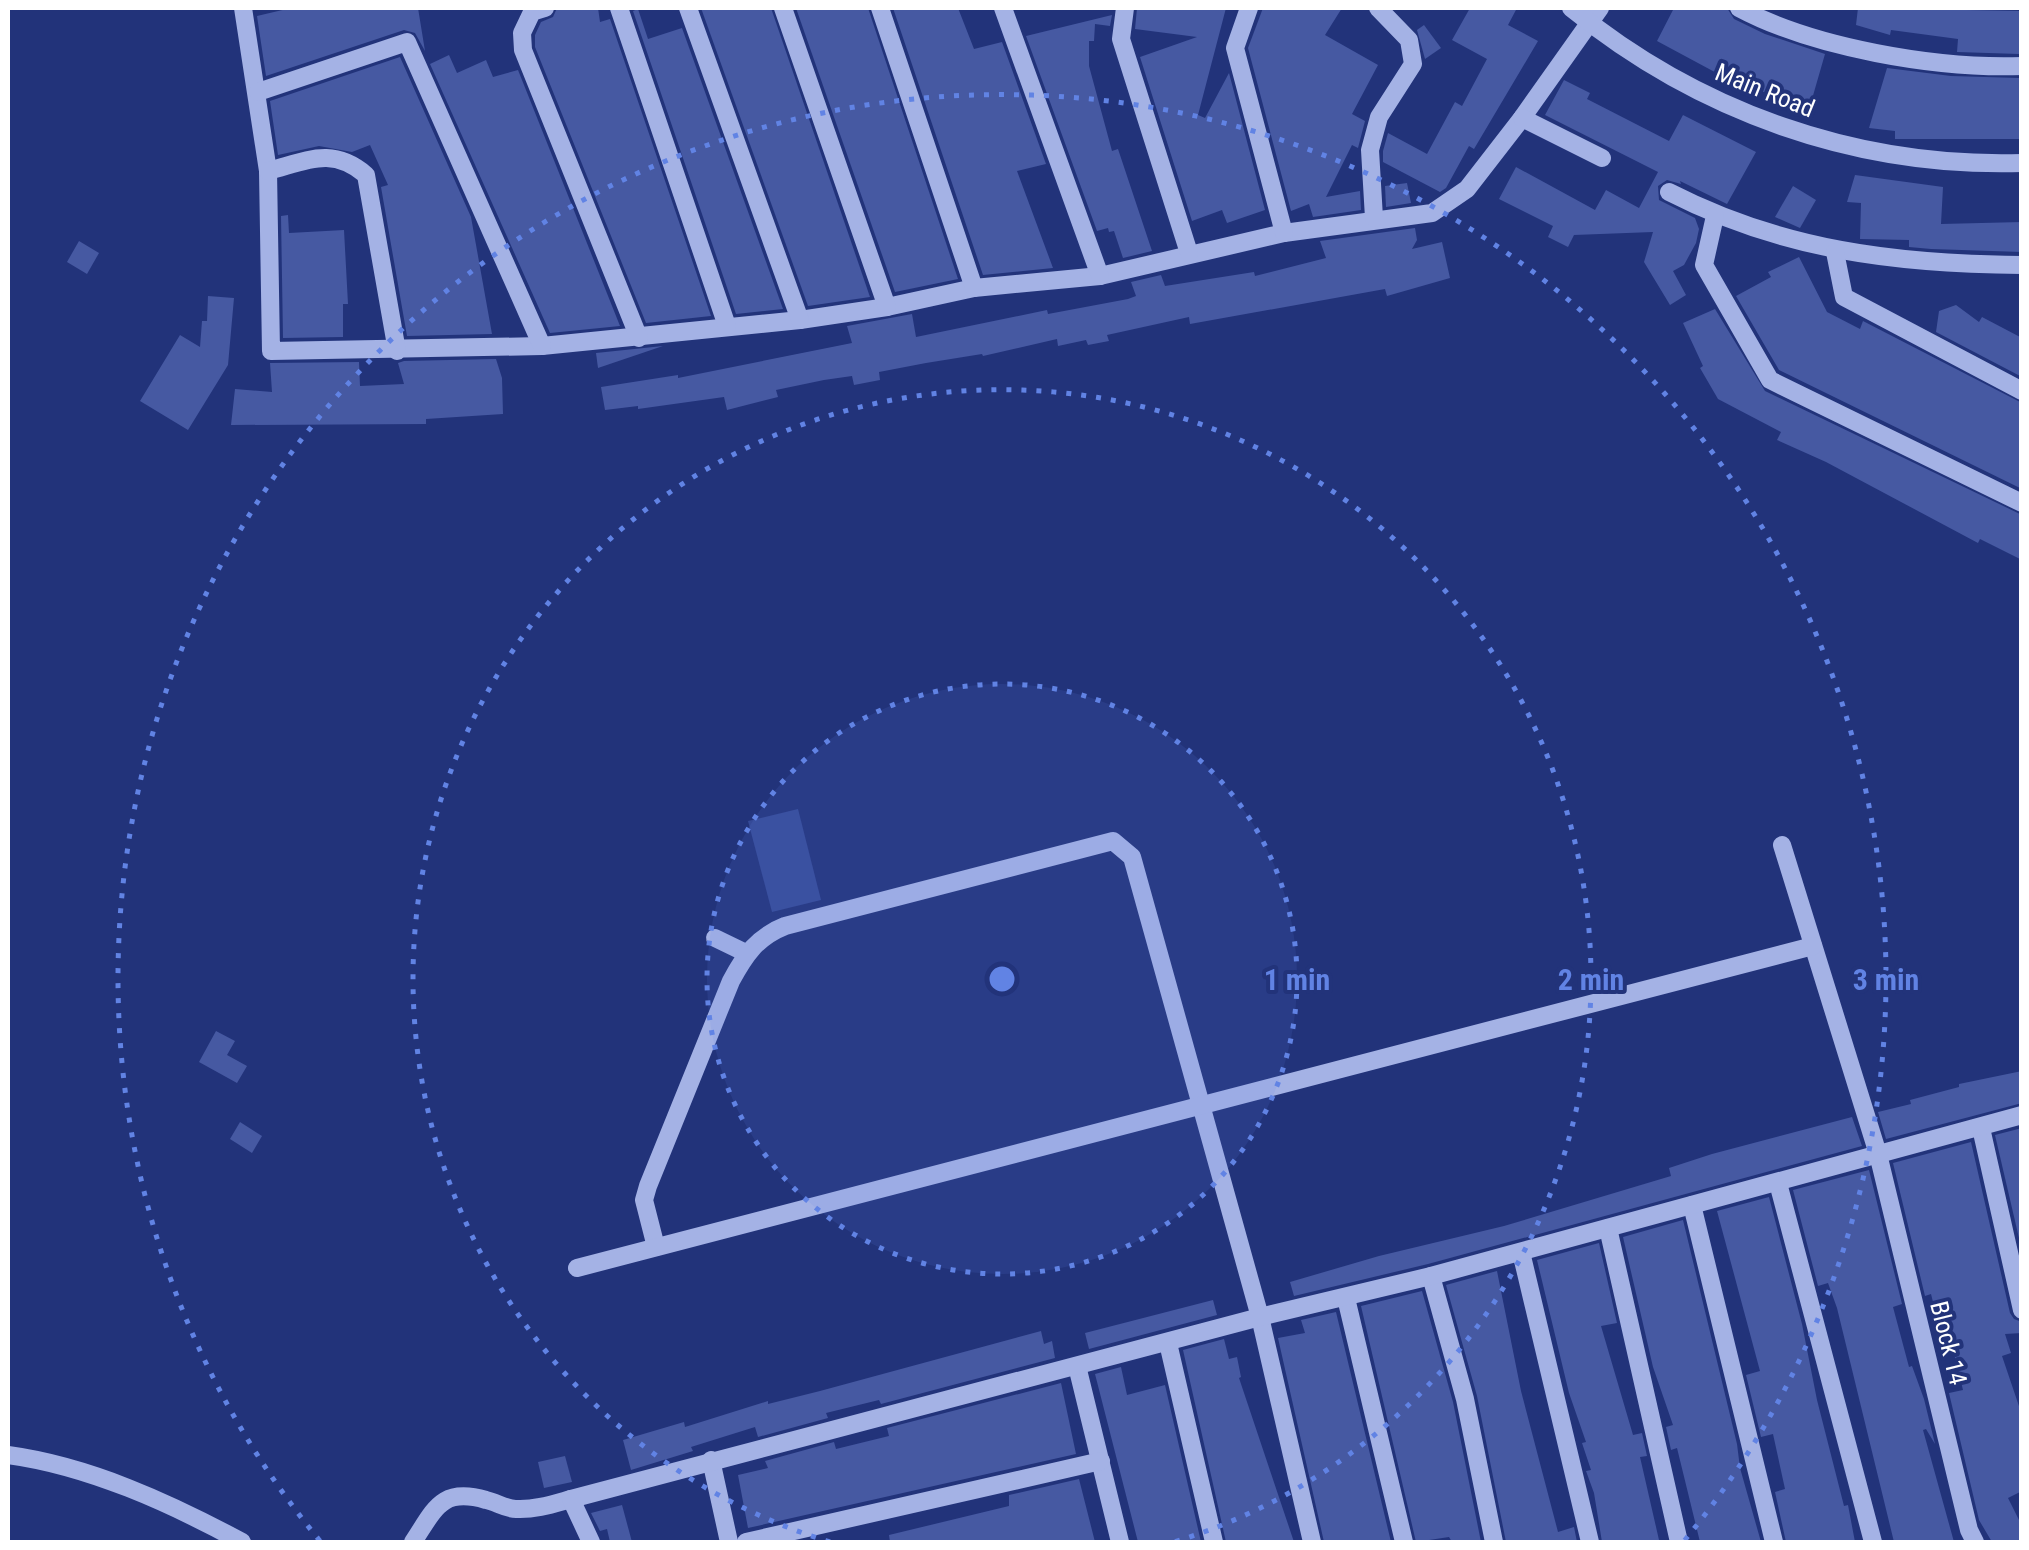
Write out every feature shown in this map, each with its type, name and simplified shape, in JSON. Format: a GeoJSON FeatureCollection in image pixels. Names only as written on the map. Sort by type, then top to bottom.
{"type":"FeatureCollection","features":[{"type":"Feature","properties":{"kind":"street"},"geometry":{"type":"LineString","coordinates":[[244,8],[268,171],[271,351],[542,346],[800,320],[974,288],[1100,276],[1284,232],[1432,213],[1467,189],[1594,15]]}},
{"type":"Feature","properties":{"kind":"street"},"geometry":{"type":"LineString","coordinates":[[545,8],[532,12],[522,32],[523,50],[639,338]]}},
{"type":"Feature","properties":{"kind":"street"},"geometry":{"type":"LineString","coordinates":[[619,8],[727,326]]}},
{"type":"Feature","properties":{"kind":"street"},"geometry":{"type":"LineString","coordinates":[[688,8],[800,320]]}},
{"type":"Feature","properties":{"kind":"street"},"geometry":{"type":"LineString","coordinates":[[783,8],[887,307]]}},
{"type":"Feature","properties":{"kind":"street"},"geometry":{"type":"LineString","coordinates":[[880,8],[974,288]]}},
{"type":"Feature","properties":{"kind":"street"},"geometry":{"type":"LineString","coordinates":[[1003,8],[1100,276]]}},
{"type":"Feature","properties":{"kind":"street"},"geometry":{"type":"LineString","coordinates":[[1125,8],[1121,39],[1189,253]]}},
{"type":"Feature","properties":{"kind":"street"},"geometry":{"type":"LineString","coordinates":[[1250,8],[1235,48],[1284,232]]}},
{"type":"Feature","properties":{"kind":"street"},"geometry":{"type":"LineString","coordinates":[[1374,218],[1370,150],[1379,117],[1413,64],[1410,40],[1378,8]]}},
{"type":"Feature","properties":{"kind":"street","name":"Main Road"},"geometry":{"type":"LineString","coordinates":[[1571,8],[1594,15],[1694,88],[1791,132],[1876,152],[1977,164],[2022,163]]}},
{"type":"Feature","properties":{"kind":"street"},"geometry":{"type":"LineString","coordinates":[[1739,8],[1760,12],[1826,41],[1937,62],[2022,66]]}},
{"type":"Feature","properties":{"kind":"street"},"geometry":{"type":"LineString","coordinates":[[258,92],[407,42],[542,346]]}},
{"type":"Feature","properties":{"kind":"street"},"geometry":{"type":"LineString","coordinates":[[1522,118],[1602,158]]}},
{"type":"Feature","properties":{"kind":"street"},"geometry":{"type":"LineString","coordinates":[[268,171],[330,156],[350,161],[366,175],[397,350]]}},
{"type":"Feature","properties":{"kind":"street"},"geometry":{"type":"LineString","coordinates":[[1668,192],[1716,216],[1835,252],[1948,265],[2022,265]]}},
{"type":"Feature","properties":{"kind":"street"},"geometry":{"type":"LineString","coordinates":[[1716,216],[1704,265],[1770,380],[2022,503]]}},
{"type":"Feature","properties":{"kind":"street"},"geometry":{"type":"LineString","coordinates":[[1835,252],[1844,297],[2022,391]]}},
{"type":"Feature","properties":{"kind":"street"},"geometry":{"type":"LineString","coordinates":[[656,1247],[644,1200],[648,1186],[746,952],[784,926],[1114,841],[1132,858],[1260,1316],[1312,1542]]}},
{"type":"Feature","properties":{"kind":"street","name":"Block 14"},"geometry":{"type":"LineString","coordinates":[[1782,846],[1878,1154],[1975,1542]]}},
{"type":"Feature","properties":{"kind":"street"},"geometry":{"type":"LineString","coordinates":[[716,938],[746,952]]}},
{"type":"Feature","properties":{"kind":"street"},"geometry":{"type":"LineString","coordinates":[[577,1268],[1813,946]]}},
{"type":"Feature","properties":{"kind":"street"},"geometry":{"type":"LineString","coordinates":[[413,1542],[441,1502],[453,1495],[466,1495],[512,1509],[540,1508],[1260,1316],[1431,1276],[2022,1116]]}},
{"type":"Feature","properties":{"kind":"street"},"geometry":{"type":"LineString","coordinates":[[1980,1128],[2022,1310]]}},
{"type":"Feature","properties":{"kind":"street"},"geometry":{"type":"LineString","coordinates":[[1778,1183],[1873,1542]]}},
{"type":"Feature","properties":{"kind":"street"},"geometry":{"type":"LineString","coordinates":[[1692,1206],[1774,1542]]}},
{"type":"Feature","properties":{"kind":"street"},"geometry":{"type":"LineString","coordinates":[[1608,1228],[1679,1542]]}},
{"type":"Feature","properties":{"kind":"street"},"geometry":{"type":"LineString","coordinates":[[1521,1252],[1590,1542]]}},
{"type":"Feature","properties":{"kind":"street"},"geometry":{"type":"LineString","coordinates":[[1431,1276],[1465,1399],[1494,1542]]}},
{"type":"Feature","properties":{"kind":"street"},"geometry":{"type":"LineString","coordinates":[[1346,1298],[1404,1542]]}},
{"type":"Feature","properties":{"kind":"street"},"geometry":{"type":"LineString","coordinates":[[1168,1343],[1214,1542]]}},
{"type":"Feature","properties":{"kind":"street"},"geometry":{"type":"LineString","coordinates":[[1077,1366],[1120,1542]]}},
{"type":"Feature","properties":{"kind":"street"},"geometry":{"type":"LineString","coordinates":[[8,1455],[35,1458],[134,1490],[242,1542]]}},
{"type":"Feature","properties":{"kind":"street"},"geometry":{"type":"LineString","coordinates":[[711,1460],[729,1542]]}},
{"type":"Feature","properties":{"kind":"street"},"geometry":{"type":"LineString","coordinates":[[746,1542],[1100,1461]]}},
{"type":"Feature","properties":{"kind":"street"},"geometry":{"type":"LineString","coordinates":[[571,1499],[591,1542]]}},
{"type":"Feature","properties":{"kind":"shaded area"},"geometry":{"type":"Polygon","coordinates":[[[798,809],[821,900],[772,912],[748,821],[798,809]]]}},
{"type":"Feature","properties":{"kind":"building"},"geometry":{"type":"Polygon","coordinates":[[[291,8],[418,8],[425,51],[415,33],[404,30],[266,76],[257,16],[291,8]]]}},
{"type":"Feature","properties":{"kind":"building"},"geometry":{"type":"Polygon","coordinates":[[[557,8],[598,8],[600,22],[610,19],[711,316],[646,323],[535,47],[541,22],[553,17],[557,8]]]}},
{"type":"Feature","properties":{"kind":"building"},"geometry":{"type":"Polygon","coordinates":[[[701,8],[771,8],[870,297],[808,306],[701,8]]]}},
{"type":"Feature","properties":{"kind":"building"},"geometry":{"type":"Polygon","coordinates":[[[796,8],[868,8],[958,279],[895,292],[796,8]]]}},
{"type":"Feature","properties":{"kind":"building"},"geometry":{"type":"Polygon","coordinates":[[[893,8],[958,8],[974,49],[1002,42],[1046,164],[1017,171],[1053,268],[983,275],[893,8]]]}},
{"type":"Feature","properties":{"kind":"building"},"geometry":{"type":"Polygon","coordinates":[[[1137,8],[1226,8],[1198,115],[1205,118],[1229,73],[1265,210],[1227,223],[1222,210],[1192,221],[1140,57],[1197,37],[1135,29],[1137,8]]]}},
{"type":"Feature","properties":{"kind":"building"},"geometry":{"type":"Polygon","coordinates":[[[1263,8],[1342,8],[1325,35],[1378,65],[1352,114],[1365,121],[1358,148],[1352,145],[1326,197],[1360,191],[1361,210],[1313,217],[1309,204],[1291,211],[1248,48],[1263,8]]]}},
{"type":"Feature","properties":{"kind":"building"},"geometry":{"type":"Polygon","coordinates":[[[1470,8],[1517,8],[1508,25],[1538,41],[1474,149],[1469,146],[1440,192],[1383,162],[1383,151],[1388,133],[1427,154],[1455,102],[1462,106],[1487,59],[1452,40],[1470,8]]]}},
{"type":"Feature","properties":{"kind":"building"},"geometry":{"type":"Polygon","coordinates":[[[1674,8],[1727,8],[1734,19],[1765,34],[1825,54],[1810,106],[1737,84],[1657,41],[1674,8]]]}},
{"type":"Feature","properties":{"kind":"building"},"geometry":{"type":"Polygon","coordinates":[[[1858,8],[2022,11],[2022,46],[2019,54],[1957,52],[1958,39],[1891,30],[1890,35],[1856,25],[1858,8]]]}},
{"type":"Feature","properties":{"kind":"building"},"geometry":{"type":"Polygon","coordinates":[[[638,9],[648,39],[682,28],[783,309],[736,314],[633,11],[638,9]]]}},
{"type":"Feature","properties":{"kind":"building"},"geometry":{"type":"Polygon","coordinates":[[[1112,15],[1110,26],[1095,24],[1094,41],[1089,41],[1089,66],[1112,151],[1118,149],[1152,251],[1123,258],[1114,231],[1097,231],[1026,36],[1112,15]]]}},
{"type":"Feature","properties":{"kind":"building"},"geometry":{"type":"Polygon","coordinates":[[[1424,25],[1441,48],[1425,59],[1417,30],[1424,25]]]}},
{"type":"Feature","properties":{"kind":"building"},"geometry":{"type":"Polygon","coordinates":[[[449,55],[457,73],[486,60],[493,77],[518,70],[620,326],[550,333],[430,64],[449,55]]]}},
{"type":"Feature","properties":{"kind":"building"},"geometry":{"type":"Polygon","coordinates":[[[400,57],[471,217],[492,334],[407,336],[381,187],[388,185],[370,145],[352,152],[319,146],[278,155],[270,101],[400,57]]]}},
{"type":"Feature","properties":{"kind":"building"},"geometry":{"type":"Polygon","coordinates":[[[1887,68],[1951,76],[2019,78],[2022,139],[1895,139],[1895,131],[1869,128],[1887,68]]]}},
{"type":"Feature","properties":{"kind":"building"},"geometry":{"type":"Polygon","coordinates":[[[1564,80],[1590,93],[1587,99],[1669,141],[1683,115],[1756,152],[1727,204],[1680,181],[1681,184],[1667,180],[1658,186],[1659,200],[1695,218],[1699,229],[1684,265],[1673,271],[1686,295],[1670,305],[1644,262],[1653,232],[1574,235],[1568,247],[1548,237],[1553,226],[1499,199],[1516,167],[1595,210],[1606,190],[1639,208],[1658,172],[1545,115],[1564,80]]]}},
{"type":"Feature","properties":{"kind":"building"},"geometry":{"type":"Polygon","coordinates":[[[1855,175],[1943,187],[1941,224],[2022,222],[2022,252],[1931,249],[1909,247],[1909,240],[1860,239],[1861,203],[1847,202],[1855,175]]]}},
{"type":"Feature","properties":{"kind":"building"},"geometry":{"type":"Polygon","coordinates":[[[1407,183],[1411,203],[1386,207],[1385,186],[1407,183]]]}},
{"type":"Feature","properties":{"kind":"building"},"geometry":{"type":"Polygon","coordinates":[[[1793,186],[1816,200],[1800,228],[1775,217],[1793,186]]]}},
{"type":"Feature","properties":{"kind":"building"},"geometry":{"type":"Polygon","coordinates":[[[288,215],[289,233],[344,230],[348,304],[343,304],[343,337],[283,338],[281,216],[288,215]]]}},
{"type":"Feature","properties":{"kind":"building"},"geometry":{"type":"Polygon","coordinates":[[[1415,228],[1417,240],[1412,249],[1442,242],[1450,278],[1387,296],[1385,289],[1190,324],[1189,317],[1107,335],[1109,341],[1088,345],[1086,340],[1058,346],[1057,339],[983,356],[879,372],[880,380],[854,385],[852,376],[824,380],[776,390],[778,397],[727,410],[724,397],[605,410],[601,387],[678,378],[852,343],[847,326],[912,314],[916,337],[1047,310],[1048,314],[1128,299],[1136,296],[1131,282],[1161,275],[1165,286],[1254,272],[1255,276],[1326,258],[1320,241],[1415,228]]]}},
{"type":"Feature","properties":{"kind":"building"},"geometry":{"type":"Polygon","coordinates":[[[79,241],[99,253],[87,274],[67,262],[79,241]]]}},
{"type":"Feature","properties":{"kind":"building"},"geometry":{"type":"Polygon","coordinates":[[[1799,257],[1827,312],[1860,329],[1863,321],[2022,403],[2022,489],[1779,370],[1736,296],[1771,277],[1768,272],[1799,257]]]}},
{"type":"Feature","properties":{"kind":"building"},"geometry":{"type":"Polygon","coordinates":[[[208,296],[234,298],[228,365],[188,430],[140,401],[180,335],[200,347],[208,296]]]}},
{"type":"Feature","properties":{"kind":"building"},"geometry":{"type":"Polygon","coordinates":[[[1956,305],[1979,322],[1982,317],[2022,338],[2022,377],[1936,332],[1939,311],[1956,305]]]}},
{"type":"Feature","properties":{"kind":"building"},"geometry":{"type":"Polygon","coordinates":[[[1715,309],[1765,391],[2022,515],[2022,560],[1980,539],[1978,543],[1777,440],[1781,432],[1718,399],[1700,368],[1703,366],[1683,323],[1715,309]]]}},
{"type":"Feature","properties":{"kind":"building"},"geometry":{"type":"Polygon","coordinates":[[[663,346],[598,368],[596,353],[663,346]]]}},
{"type":"Feature","properties":{"kind":"building"},"geometry":{"type":"Polygon","coordinates":[[[496,359],[502,378],[503,414],[426,419],[426,424],[231,425],[235,389],[272,392],[270,363],[359,362],[360,386],[404,384],[398,363],[404,361],[496,359]]]}},
{"type":"Feature","properties":{"kind":"building"},"geometry":{"type":"Polygon","coordinates":[[[216,1031],[235,1041],[227,1055],[247,1066],[237,1083],[199,1062],[216,1031]]]}},
{"type":"Feature","properties":{"kind":"building"},"geometry":{"type":"Polygon","coordinates":[[[2022,1071],[2022,1103],[1886,1139],[1878,1112],[1911,1104],[1910,1100],[1959,1084],[2022,1071]]]}},
{"type":"Feature","properties":{"kind":"building"},"geometry":{"type":"Polygon","coordinates":[[[1852,1117],[1862,1146],[1428,1264],[1294,1296],[1290,1282],[1504,1226],[1671,1176],[1669,1168],[1712,1154],[1852,1117]]]}},
{"type":"Feature","properties":{"kind":"building"},"geometry":{"type":"Polygon","coordinates":[[[240,1122],[262,1136],[252,1153],[230,1139],[240,1122]]]}},
{"type":"Feature","properties":{"kind":"building"},"geometry":{"type":"Polygon","coordinates":[[[2022,1128],[2022,1251],[1995,1135],[2022,1128]]]}},
{"type":"Feature","properties":{"kind":"building"},"geometry":{"type":"Polygon","coordinates":[[[1971,1142],[2010,1313],[2022,1322],[2022,1333],[2005,1334],[2011,1353],[2002,1356],[2022,1415],[2022,1491],[2008,1498],[2022,1526],[2022,1542],[1992,1542],[1979,1520],[1949,1393],[1963,1390],[1943,1309],[1935,1310],[1931,1294],[1925,1296],[1893,1163],[1971,1142]]]}},
{"type":"Feature","properties":{"kind":"building"},"geometry":{"type":"Polygon","coordinates":[[[1869,1170],[1902,1304],[1893,1307],[1909,1367],[1912,1366],[1924,1399],[1935,1444],[1923,1430],[1954,1542],[1894,1542],[1837,1308],[1828,1283],[1818,1286],[1793,1190],[1869,1170]]]}},
{"type":"Feature","properties":{"kind":"building"},"geometry":{"type":"Polygon","coordinates":[[[1769,1197],[1855,1542],[1786,1542],[1775,1492],[1785,1489],[1773,1434],[1761,1437],[1746,1375],[1760,1371],[1717,1211],[1769,1197]]]}},
{"type":"Feature","properties":{"kind":"building"},"geometry":{"type":"Polygon","coordinates":[[[1683,1220],[1761,1542],[1700,1542],[1677,1448],[1671,1450],[1666,1427],[1673,1425],[1653,1367],[1623,1237],[1683,1220]]]}},
{"type":"Feature","properties":{"kind":"building"},"geometry":{"type":"Polygon","coordinates":[[[1599,1243],[1617,1323],[1601,1326],[1633,1435],[1642,1433],[1647,1456],[1640,1457],[1659,1540],[1602,1542],[1586,1471],[1591,1470],[1582,1443],[1586,1442],[1569,1393],[1537,1260],[1599,1243]]]}},
{"type":"Feature","properties":{"kind":"building"},"geometry":{"type":"Polygon","coordinates":[[[1497,1271],[1521,1391],[1558,1532],[1574,1527],[1577,1542],[1506,1542],[1477,1396],[1446,1285],[1497,1271]]]}},
{"type":"Feature","properties":{"kind":"building"},"geometry":{"type":"Polygon","coordinates":[[[1422,1291],[1453,1402],[1481,1542],[1452,1542],[1449,1537],[1416,1542],[1361,1306],[1422,1291]]]}},
{"type":"Feature","properties":{"kind":"building"},"geometry":{"type":"Polygon","coordinates":[[[1213,1300],[1217,1315],[1089,1349],[1085,1333],[1213,1300]]]}},
{"type":"Feature","properties":{"kind":"building"},"geometry":{"type":"Polygon","coordinates":[[[1336,1312],[1391,1542],[1324,1542],[1278,1338],[1305,1333],[1301,1320],[1336,1312]]]}},
{"type":"Feature","properties":{"kind":"building"},"geometry":{"type":"Polygon","coordinates":[[[1041,1331],[1044,1344],[1052,1341],[1055,1358],[881,1404],[879,1400],[826,1413],[828,1418],[758,1437],[755,1427],[631,1470],[623,1440],[684,1422],[685,1427],[768,1401],[820,1391],[1041,1331]]]}},
{"type":"Feature","properties":{"kind":"building"},"geometry":{"type":"Polygon","coordinates":[[[1224,1339],[1229,1359],[1237,1357],[1239,1378],[1294,1542],[1226,1542],[1183,1350],[1224,1339]]]}},
{"type":"Feature","properties":{"kind":"building"},"geometry":{"type":"Polygon","coordinates":[[[1121,1367],[1127,1395],[1165,1385],[1201,1542],[1138,1542],[1095,1374],[1121,1367]]]}},
{"type":"Feature","properties":{"kind":"building"},"geometry":{"type":"Polygon","coordinates":[[[1061,1383],[1076,1454],[748,1528],[738,1475],[768,1468],[765,1461],[834,1442],[836,1449],[889,1436],[887,1428],[1061,1383]]]}},
{"type":"Feature","properties":{"kind":"building"},"geometry":{"type":"Polygon","coordinates":[[[565,1456],[572,1482],[544,1488],[538,1462],[565,1456]]]}},
{"type":"Feature","properties":{"kind":"building"},"geometry":{"type":"Polygon","coordinates":[[[1079,1479],[1095,1542],[890,1542],[889,1535],[1009,1506],[1009,1495],[1079,1479]]]}},
{"type":"Feature","properties":{"kind":"building"},"geometry":{"type":"Polygon","coordinates":[[[622,1505],[632,1542],[610,1542],[607,1529],[600,1531],[591,1513],[622,1505]]]}}]}
